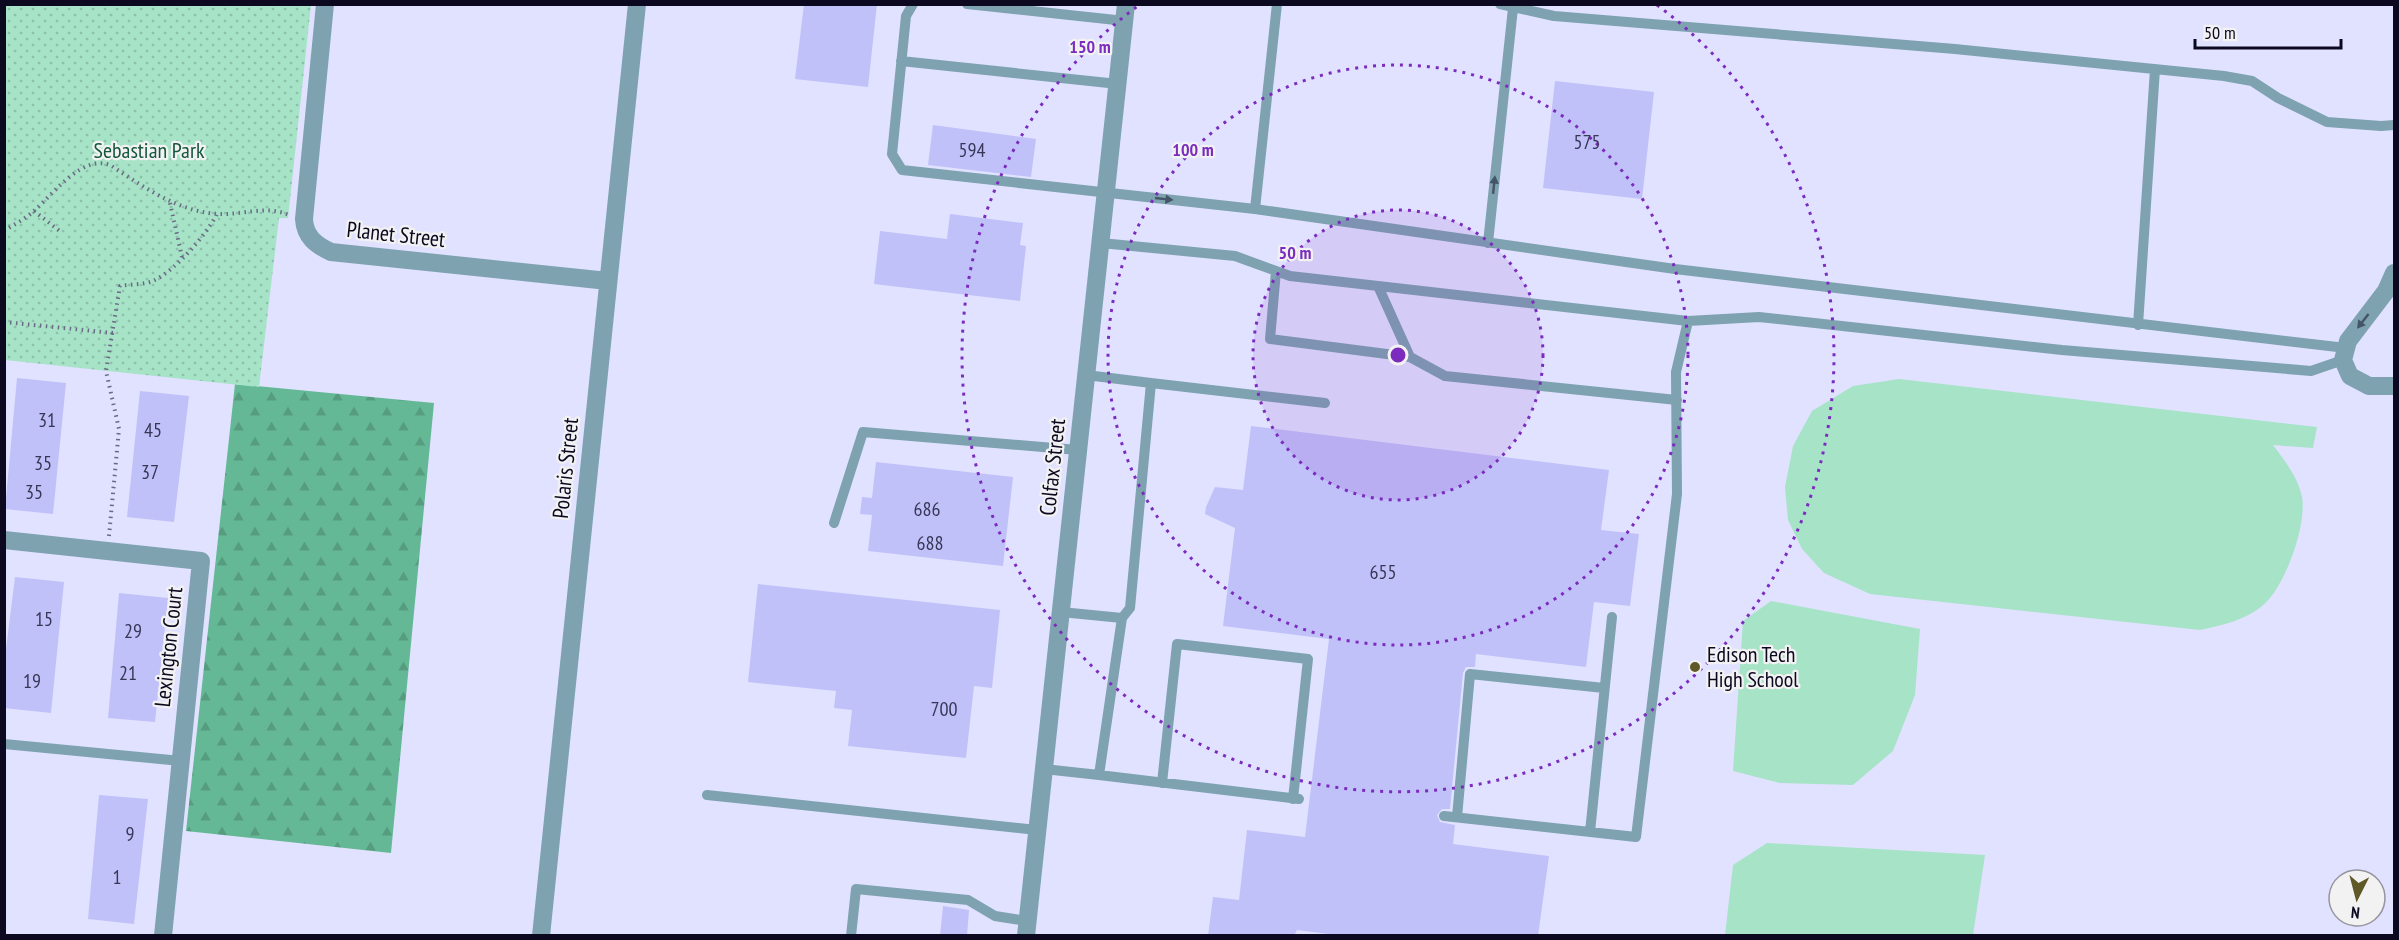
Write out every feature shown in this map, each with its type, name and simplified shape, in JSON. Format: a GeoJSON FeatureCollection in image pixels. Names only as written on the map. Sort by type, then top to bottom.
{"type":"FeatureCollection","features":[{"type":"Feature","properties":{"kind":"street","name":"Planet Street"},"geometry":{"type":"LineString","coordinates":[[325,4],[304,219],[307,235],[313,241],[331,252],[608,281]]}},
{"type":"Feature","properties":{"kind":"street","name":"Polaris Street"},"geometry":{"type":"LineString","coordinates":[[541,936],[637,4]]}},
{"type":"Feature","properties":{"kind":"street","name":"Colfax Street"},"geometry":{"type":"LineString","coordinates":[[1026,928],[1125,13]]}},
{"type":"Feature","properties":{"kind":"street"},"geometry":{"type":"LineString","coordinates":[[2394,273],[2386,291],[2348,341],[2345,354],[2350,376],[2369,386],[2394,386]]}},
{"type":"Feature","properties":{"kind":"street","name":"Lexington Court"},"geometry":{"type":"LineString","coordinates":[[4,540],[201,561],[163,936]]}},
{"type":"Feature","properties":{"kind":"lane"},"geometry":{"type":"LineString","coordinates":[[913,4],[906,16],[892,154],[902,170],[1255,209],[1686,270],[2138,325],[2345,354]]}},
{"type":"Feature","properties":{"kind":"lane"},"geometry":{"type":"LineString","coordinates":[[967,4],[1125,13]]}},
{"type":"Feature","properties":{"kind":"lane"},"geometry":{"type":"LineString","coordinates":[[1255,209],[1277,4]]}},
{"type":"Feature","properties":{"kind":"lane"},"geometry":{"type":"LineString","coordinates":[[1500,4],[1554,16],[1955,49],[2224,76],[2252,81],[2278,98],[2327,122],[2394,125]]}},
{"type":"Feature","properties":{"kind":"lane"},"geometry":{"type":"LineString","coordinates":[[1488,243],[1514,8]]}},
{"type":"Feature","properties":{"kind":"lane"},"geometry":{"type":"LineString","coordinates":[[902,61],[1118,84]]}},
{"type":"Feature","properties":{"kind":"lane"},"geometry":{"type":"LineString","coordinates":[[2138,325],[2155,69]]}},
{"type":"Feature","properties":{"kind":"lane"},"geometry":{"type":"LineString","coordinates":[[1101,243],[1235,255],[1290,276],[1688,321],[1760,317],[2062,350],[2311,371],[2345,354]]}},
{"type":"Feature","properties":{"kind":"lane"},"geometry":{"type":"LineString","coordinates":[[1276,271],[1270,339],[1410,357],[1445,376],[1677,400]]}},
{"type":"Feature","properties":{"kind":"lane"},"geometry":{"type":"LineString","coordinates":[[1378,286],[1410,357]]}},
{"type":"Feature","properties":{"kind":"lane"},"geometry":{"type":"LineString","coordinates":[[1444,816],[1636,837],[1677,494],[1676,372],[1688,321]]}},
{"type":"Feature","properties":{"kind":"lane"},"geometry":{"type":"LineString","coordinates":[[1086,375],[1325,403]]}},
{"type":"Feature","properties":{"kind":"lane"},"geometry":{"type":"LineString","coordinates":[[1100,775],[1122,618],[1130,608],[1151,383]]}},
{"type":"Feature","properties":{"kind":"lane"},"geometry":{"type":"LineString","coordinates":[[834,523],[863,432],[1078,450]]}},
{"type":"Feature","properties":{"kind":"lane"},"geometry":{"type":"LineString","coordinates":[[1060,612],[1122,618]]}},
{"type":"Feature","properties":{"kind":"lane"},"geometry":{"type":"LineString","coordinates":[[1590,832],[1612,617]]}},
{"type":"Feature","properties":{"kind":"lane"},"geometry":{"type":"LineString","coordinates":[[1044,769],[1296,799],[1308,659],[1177,644],[1162,783]]}},
{"type":"Feature","properties":{"kind":"lane"},"geometry":{"type":"LineString","coordinates":[[1457,817],[1470,674],[1604,688]]}},
{"type":"Feature","properties":{"kind":"lane"},"geometry":{"type":"LineString","coordinates":[[4,744],[181,761]]}},
{"type":"Feature","properties":{"kind":"lane"},"geometry":{"type":"LineString","coordinates":[[707,795],[1037,830]]}},
{"type":"Feature","properties":{"kind":"lane"},"geometry":{"type":"LineString","coordinates":[[851,936],[856,889],[968,900],[995,916],[1026,928]]}},
{"type":"Feature","properties":{"kind":"path"},"geometry":{"type":"LineString","coordinates":[[4,231],[34,211],[73,175],[93,164],[102,162],[170,202],[196,210],[218,214],[251,210],[284,213],[289,216]]}},
{"type":"Feature","properties":{"kind":"path"},"geometry":{"type":"LineString","coordinates":[[170,202],[183,257]]}},
{"type":"Feature","properties":{"kind":"path"},"geometry":{"type":"LineString","coordinates":[[34,211],[61,232]]}},
{"type":"Feature","properties":{"kind":"path"},"geometry":{"type":"LineString","coordinates":[[110,525],[119,429],[106,371],[120,286],[150,282],[160,277],[183,257],[218,214]]}},
{"type":"Feature","properties":{"kind":"path"},"geometry":{"type":"LineString","coordinates":[[4,322],[114,333]]}},
{"type":"Feature","properties":{"kind":"green space","name":"Sebastian Park"},"geometry":{"type":"Polygon","coordinates":[[[5,4],[311,5],[288,218],[279,218],[259,387],[5,360],[5,4]]]}},
{"type":"Feature","properties":{"kind":"green space"},"geometry":{"type":"Polygon","coordinates":[[[1899,379],[2317,427],[2313,448],[2273,445],[2294,476],[2302,497],[2303,509],[2292,556],[2278,587],[2270,599],[2247,616],[2200,630],[1870,594],[1824,573],[1802,549],[1788,520],[1785,487],[1793,446],[1812,411],[1853,386],[1899,379]]]}},
{"type":"Feature","properties":{"kind":"green space"},"geometry":{"type":"Polygon","coordinates":[[[235,384],[434,403],[391,853],[186,831],[235,384]]]}},
{"type":"Feature","properties":{"kind":"green space"},"geometry":{"type":"Polygon","coordinates":[[[1771,601],[1920,629],[1915,695],[1893,751],[1853,785],[1780,783],[1733,771],[1743,621],[1771,601]]]}},
{"type":"Feature","properties":{"kind":"green space"},"geometry":{"type":"Polygon","coordinates":[[[1767,843],[1985,855],[1973,935],[1725,935],[1733,865],[1767,843]]]}},
{"type":"Feature","properties":{"kind":"building"},"geometry":{"type":"Polygon","coordinates":[[[804,4],[877,4],[868,87],[795,79],[804,4]]]}},
{"type":"Feature","properties":{"kind":"building"},"geometry":{"type":"Polygon","coordinates":[[[1555,81],[1654,92],[1642,199],[1543,188],[1555,81]]]}},
{"type":"Feature","properties":{"kind":"building"},"geometry":{"type":"Polygon","coordinates":[[[933,125],[1036,139],[1031,177],[928,165],[933,125]]]}},
{"type":"Feature","properties":{"kind":"building"},"geometry":{"type":"Polygon","coordinates":[[[950,214],[1023,223],[1020,245],[1026,246],[1020,301],[874,284],[880,231],[947,239],[950,214]]]}},
{"type":"Feature","properties":{"kind":"building"},"geometry":{"type":"Polygon","coordinates":[[[17,378],[66,383],[53,514],[5,509],[17,378]]]}},
{"type":"Feature","properties":{"kind":"building"},"geometry":{"type":"Polygon","coordinates":[[[140,391],[189,396],[174,522],[127,517],[140,391]]]}},
{"type":"Feature","properties":{"kind":"building"},"geometry":{"type":"Polygon","coordinates":[[[1251,426],[1609,470],[1601,530],[1639,534],[1630,606],[1594,602],[1586,667],[1476,654],[1475,667],[1466,667],[1463,673],[1450,809],[1442,809],[1437,815],[1440,822],[1455,825],[1453,844],[1549,856],[1538,936],[1344,936],[1297,930],[1294,936],[1208,936],[1213,897],[1239,900],[1247,830],[1305,837],[1329,639],[1223,626],[1235,528],[1205,514],[1215,487],[1243,490],[1251,426]]]}},
{"type":"Feature","properties":{"kind":"building"},"geometry":{"type":"Polygon","coordinates":[[[876,462],[1013,477],[1003,566],[868,551],[872,515],[860,514],[862,497],[872,498],[876,462]]]}},
{"type":"Feature","properties":{"kind":"building"},"geometry":{"type":"Polygon","coordinates":[[[15,577],[64,582],[51,713],[4,708],[4,665],[15,577]]]}},
{"type":"Feature","properties":{"kind":"building"},"geometry":{"type":"Polygon","coordinates":[[[758,584],[1000,610],[992,688],[974,686],[966,758],[848,746],[852,710],[834,708],[836,691],[748,682],[758,584]]]}},
{"type":"Feature","properties":{"kind":"building"},"geometry":{"type":"Polygon","coordinates":[[[119,593],[168,598],[155,722],[108,718],[119,593]]]}},
{"type":"Feature","properties":{"kind":"building"},"geometry":{"type":"Polygon","coordinates":[[[99,795],[148,799],[134,924],[88,919],[99,795]]]}},
{"type":"Feature","properties":{"kind":"building"},"geometry":{"type":"Polygon","coordinates":[[[943,906],[969,910],[967,936],[940,936],[943,906]]]}},
{"type":"Feature","properties":{"kind":"place","name":"Edison Tech High School"},"geometry":{"type":"Point","coordinates":[1695,667]}}]}
